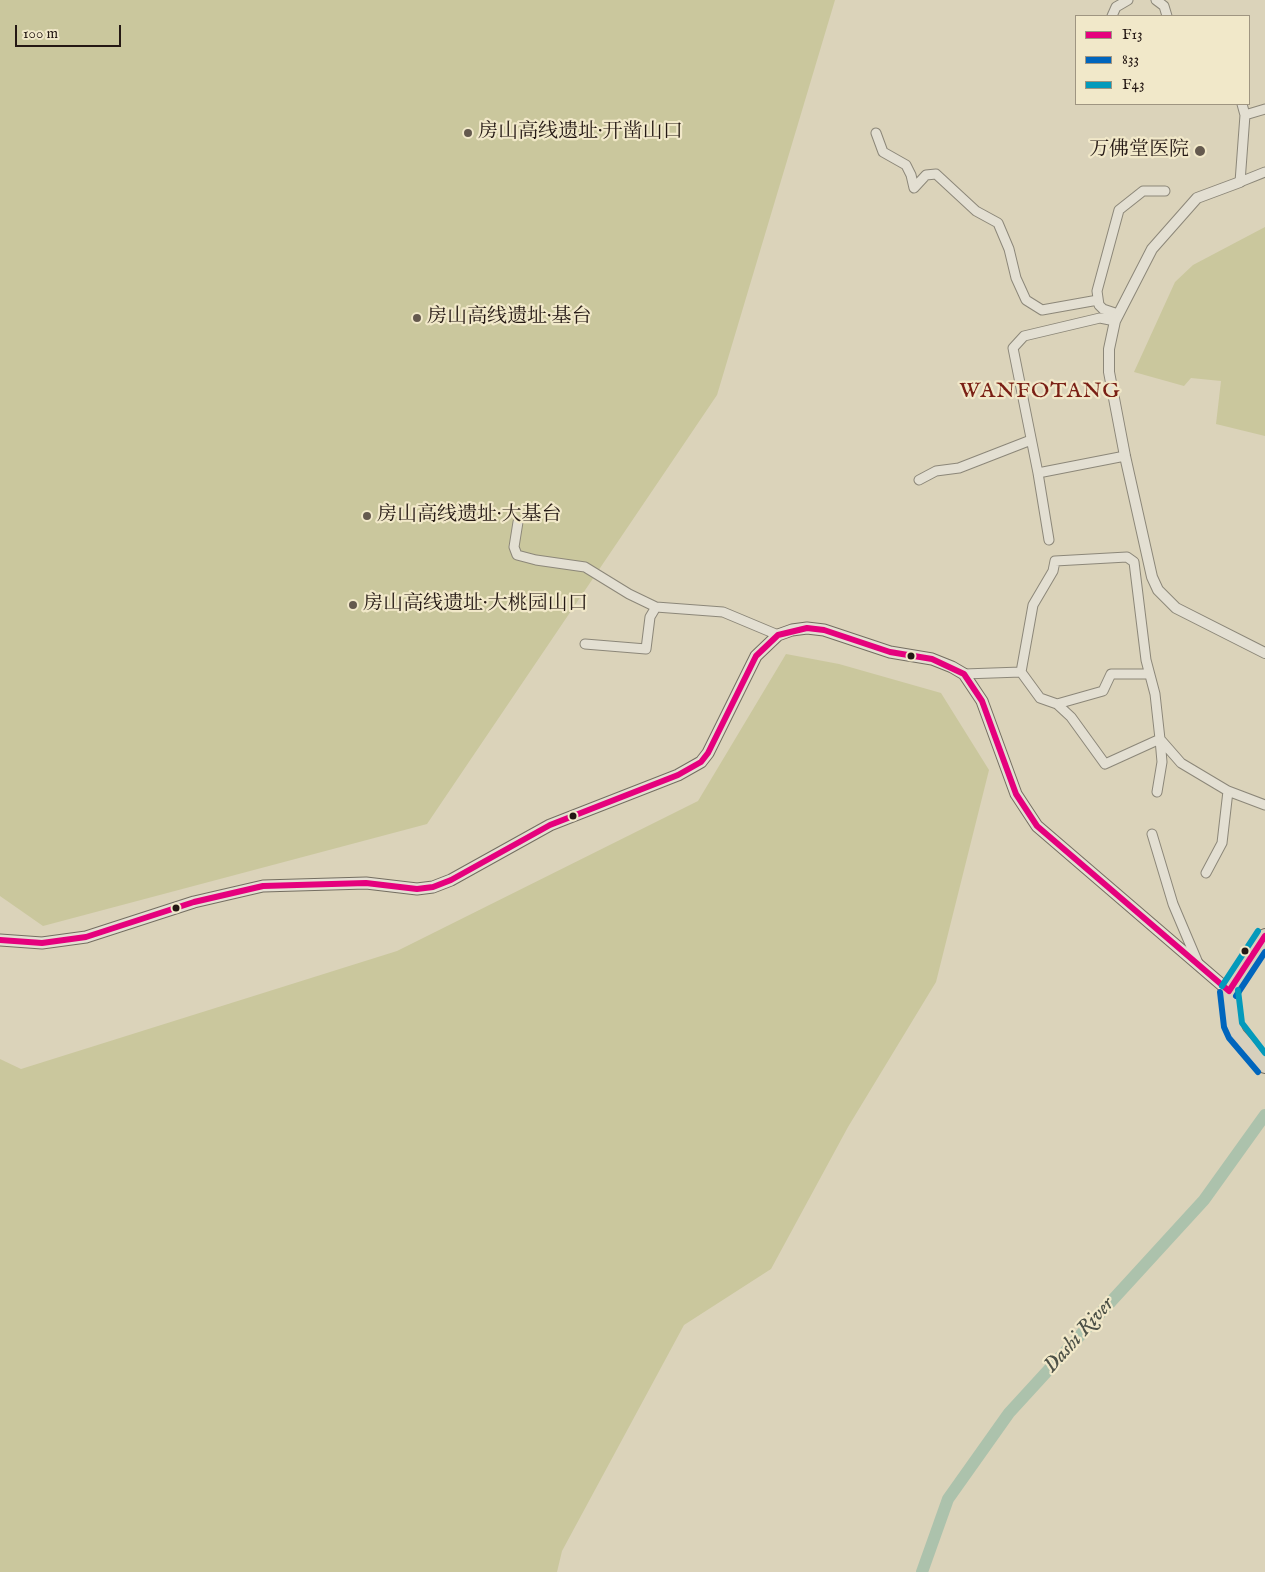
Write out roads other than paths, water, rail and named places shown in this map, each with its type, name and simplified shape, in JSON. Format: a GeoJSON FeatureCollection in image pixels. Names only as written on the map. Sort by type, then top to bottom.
{"type":"FeatureCollection","features":[{"type":"Feature","properties":{"kind":"main road"},"geometry":{"type":"LineString","coordinates":[[0,940],[42,943],[86,937],[194,902],[263,886],[366,883],[417,889],[442,884],[550,825],[671,778],[701,762],[708,753],[756,656],[778,635],[792,630],[807,628],[824,630],[890,652],[932,659],[964,674],[982,701],[1016,794],[1038,826],[1229,991]]}},
{"type":"Feature","properties":{"kind":"main road"},"geometry":{"type":"LineString","coordinates":[[1265,936],[1229,991],[1233,1026],[1265,1066]]}},
{"type":"Feature","properties":{"kind":"street"},"geometry":{"type":"LineString","coordinates":[[1112,15],[1116,6],[1128,0]]}},
{"type":"Feature","properties":{"kind":"street"},"geometry":{"type":"LineString","coordinates":[[1156,0],[1164,6],[1167,15]]}},
{"type":"Feature","properties":{"kind":"street"},"geometry":{"type":"LineString","coordinates":[[1240,182],[1245,115],[1242,105]]}},
{"type":"Feature","properties":{"kind":"street"},"geometry":{"type":"LineString","coordinates":[[1245,115],[1265,109]]}},
{"type":"Feature","properties":{"kind":"street"},"geometry":{"type":"LineString","coordinates":[[876,133],[883,152],[906,164],[914,188],[926,176],[936,174],[976,211],[998,223],[1016,278],[1026,300],[1042,310],[1098,300]]}},
{"type":"Feature","properties":{"kind":"street"},"geometry":{"type":"LineString","coordinates":[[1265,173],[1197,198],[1183,213],[1152,249],[1117,317],[1109,349],[1109,372],[1125,456],[1152,577],[1158,590],[1176,608],[1265,653]]}},
{"type":"Feature","properties":{"kind":"street"},"geometry":{"type":"LineString","coordinates":[[1117,317],[1103,309],[1098,300],[1098,284],[1119,210],[1144,190],[1165,191]]}},
{"type":"Feature","properties":{"kind":"street"},"geometry":{"type":"LineString","coordinates":[[1048,540],[1038,473],[1014,355],[1016,343],[1024,336],[1100,318],[1117,317]]}},
{"type":"Feature","properties":{"kind":"street"},"geometry":{"type":"LineString","coordinates":[[919,480],[936,471],[959,468],[1031,440]]}},
{"type":"Feature","properties":{"kind":"street"},"geometry":{"type":"LineString","coordinates":[[1038,473],[1125,456]]}},
{"type":"Feature","properties":{"kind":"street"},"geometry":{"type":"LineString","coordinates":[[518,522],[514,547],[517,555],[536,560],[585,567],[629,594],[656,607],[723,612],[778,635]]}},
{"type":"Feature","properties":{"kind":"street"},"geometry":{"type":"LineString","coordinates":[[1157,792],[1162,762],[1160,739],[1155,694],[1146,660],[1134,562],[1127,557],[1055,561],[1053,571],[1033,605],[1021,672],[1040,698],[1057,704],[1070,717],[1105,764],[1160,739]]}},
{"type":"Feature","properties":{"kind":"street"},"geometry":{"type":"LineString","coordinates":[[585,644],[646,649],[650,617],[656,607]]}},
{"type":"Feature","properties":{"kind":"street"},"geometry":{"type":"LineString","coordinates":[[964,674],[1021,672]]}},
{"type":"Feature","properties":{"kind":"street"},"geometry":{"type":"LineString","coordinates":[[1057,704],[1103,691],[1111,674],[1149,674]]}},
{"type":"Feature","properties":{"kind":"street"},"geometry":{"type":"LineString","coordinates":[[1160,739],[1181,763],[1228,791],[1265,805]]}},
{"type":"Feature","properties":{"kind":"street"},"geometry":{"type":"LineString","coordinates":[[1206,873],[1222,843],[1228,791]]}},
{"type":"Feature","properties":{"kind":"street"},"geometry":{"type":"LineString","coordinates":[[1152,834],[1173,904],[1199,965]]}},
{"type":"Feature","properties":{"kind":"waterway","name":"Dashi River"},"geometry":{"type":"LineString","coordinates":[[922,1572],[948,1499],[1009,1413],[1204,1200],[1265,1115]]}},
{"type":"Feature","properties":{"kind":"place","name":"房山高线遗址·开凿山口"},"geometry":{"type":"Point","coordinates":[468,133]}},
{"type":"Feature","properties":{"kind":"place","name":"万佛堂医院"},"geometry":{"type":"Point","coordinates":[1200,151]}},
{"type":"Feature","properties":{"kind":"place","name":"房山高线遗址·基台"},"geometry":{"type":"Point","coordinates":[417,318]}},
{"type":"Feature","properties":{"kind":"place","name":"房山高线遗址·大基台"},"geometry":{"type":"Point","coordinates":[367,516]}},
{"type":"Feature","properties":{"kind":"place","name":"房山高线遗址·大桃园山口"},"geometry":{"type":"Point","coordinates":[353,605]}},
{"type":"Feature","properties":{"kind":"district","name":"WANFOTANG"},"geometry":{"type":"Point","coordinates":[1040,392]}}]}
